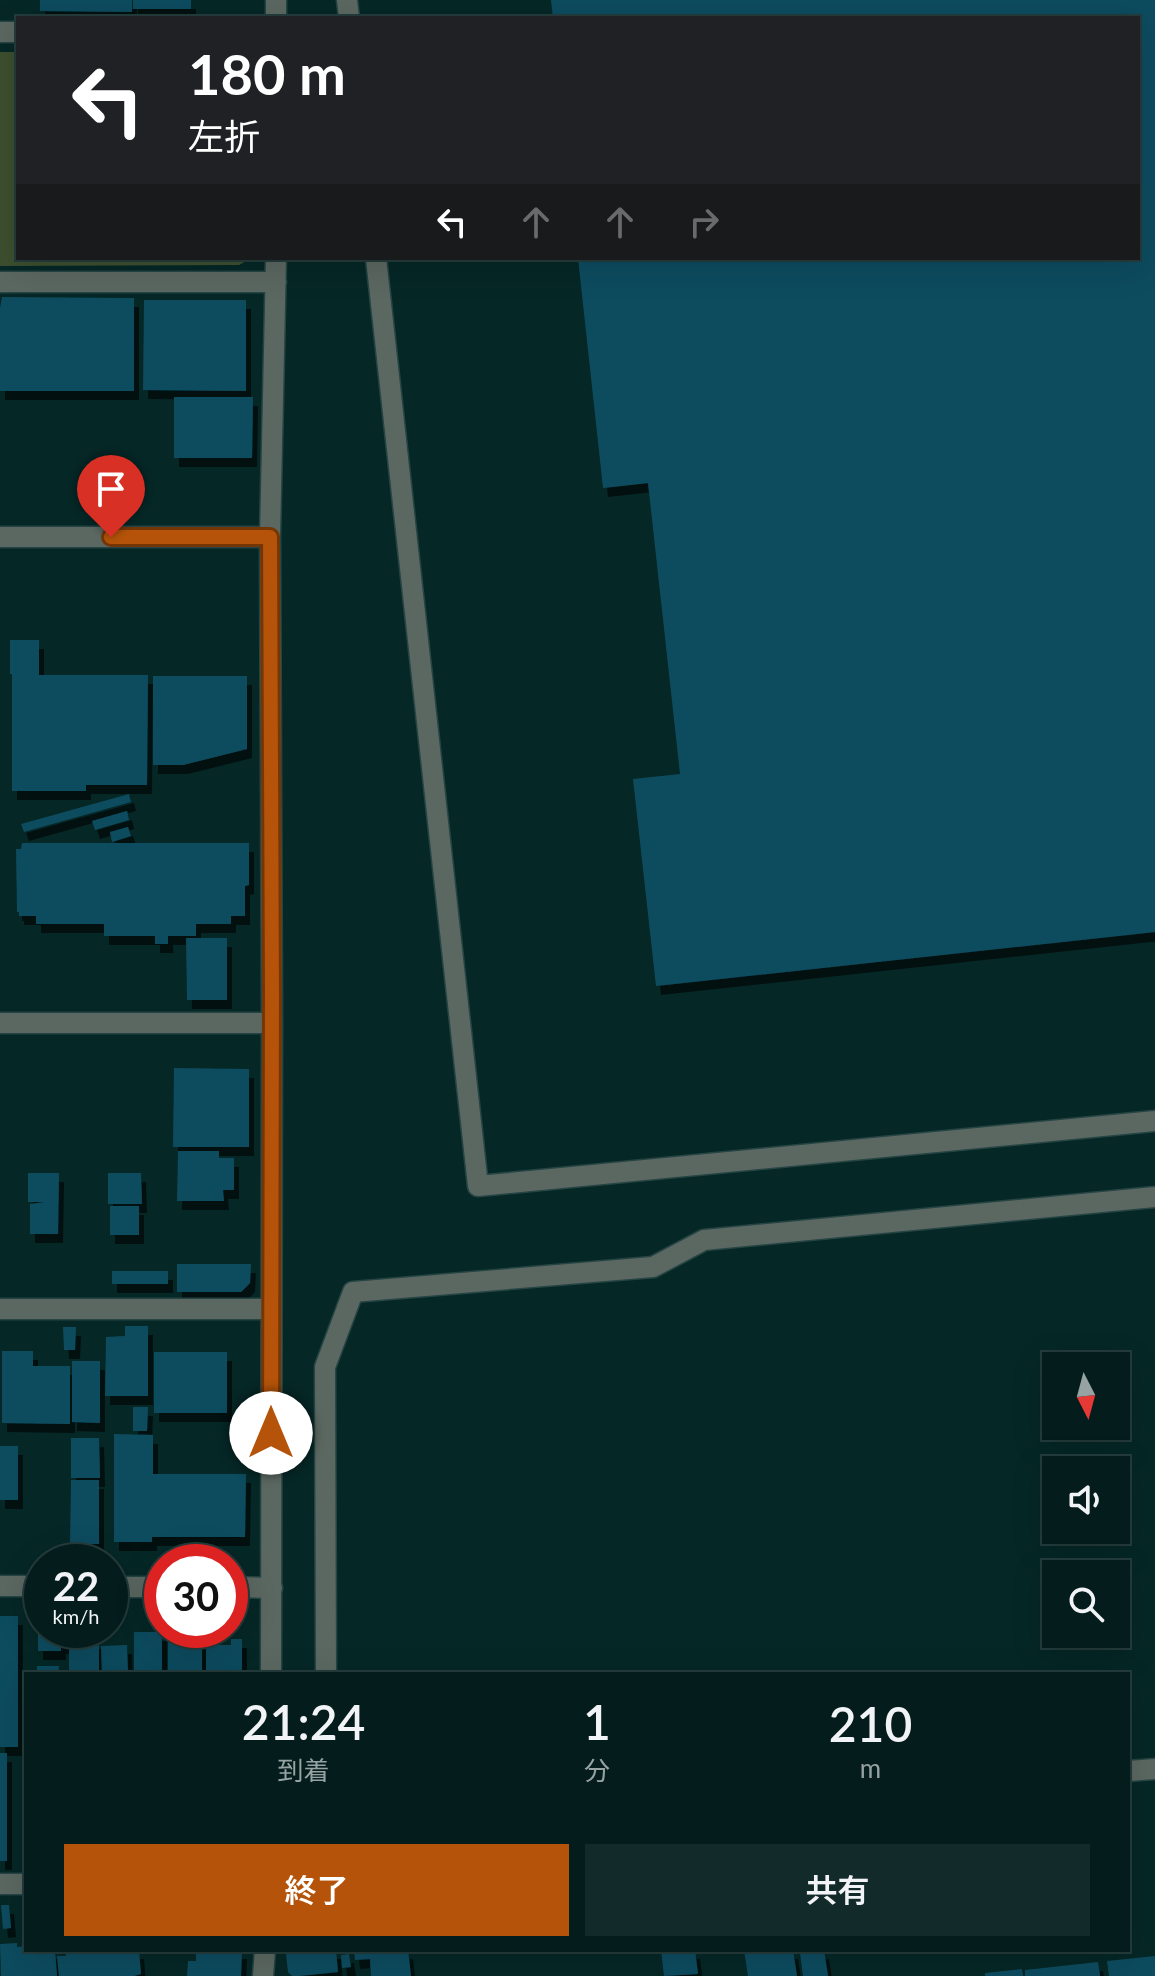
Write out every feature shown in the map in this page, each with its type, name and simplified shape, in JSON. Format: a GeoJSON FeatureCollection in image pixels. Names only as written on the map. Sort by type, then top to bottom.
{"type":"FeatureCollection","features":[{"type":"Feature","properties":{"kind":"street"},"geometry":{"type":"LineString","coordinates":[[271,1672],[270,537],[276,260]]}},
{"type":"Feature","properties":{"kind":"street"},"geometry":{"type":"LineString","coordinates":[[376,260],[478,1186],[1155,1121]]}},
{"type":"Feature","properties":{"kind":"street"},"geometry":{"type":"LineString","coordinates":[[0,282],[276,282]]}},
{"type":"Feature","properties":{"kind":"street"},"geometry":{"type":"LineString","coordinates":[[0,537],[270,537]]}},
{"type":"Feature","properties":{"kind":"street"},"geometry":{"type":"LineString","coordinates":[[0,1023],[272,1023]]}},
{"type":"Feature","properties":{"kind":"street"},"geometry":{"type":"LineString","coordinates":[[326,1672],[325,1367],[353,1292],[653,1267],[704,1240],[1155,1197]]}},
{"type":"Feature","properties":{"kind":"street"},"geometry":{"type":"LineString","coordinates":[[0,1309],[271,1309]]}},
{"type":"Feature","properties":{"kind":"street"},"geometry":{"type":"LineString","coordinates":[[0,1586],[24,1586]]}},
{"type":"Feature","properties":{"kind":"street"},"geometry":{"type":"LineString","coordinates":[[248,1587],[272,1588]]}},
{"type":"Feature","properties":{"kind":"street"},"geometry":{"type":"LineString","coordinates":[[1130,1771],[1155,1769]]}},
{"type":"Feature","properties":{"kind":"street"},"geometry":{"type":"LineString","coordinates":[[0,1884],[24,1884]]}},
{"type":"Feature","properties":{"kind":"street"},"geometry":{"type":"LineString","coordinates":[[263,1976],[265,1952]]}},
{"type":"Feature","properties":{"kind":"green space"},"geometry":{"type":"Polygon","coordinates":[[[0,52],[16,52],[16,260],[248,260],[239,265],[0,266],[0,52]]]}},
{"type":"Feature","properties":{"kind":"building"},"geometry":{"type":"Polygon","coordinates":[[[40,0],[132,0],[132,12],[40,11],[40,0]]]}},
{"type":"Feature","properties":{"kind":"building"},"geometry":{"type":"Polygon","coordinates":[[[133,0],[191,0],[191,9],[133,9],[133,0]]]}},
{"type":"Feature","properties":{"kind":"building"},"geometry":{"type":"Polygon","coordinates":[[[551,0],[1155,0],[1155,932],[656,986],[633,779],[680,774],[648,483],[603,488],[578,260],[1140,260],[1140,16],[553,16],[551,0]]]}},
{"type":"Feature","properties":{"kind":"building"},"geometry":{"type":"Polygon","coordinates":[[[2,297],[134,298],[134,391],[0,391],[2,297]]]}},
{"type":"Feature","properties":{"kind":"building"},"geometry":{"type":"Polygon","coordinates":[[[144,300],[246,300],[246,391],[143,390],[144,300]]]}},
{"type":"Feature","properties":{"kind":"building"},"geometry":{"type":"Polygon","coordinates":[[[174,397],[253,397],[252,458],[174,458],[174,397]]]}},
{"type":"Feature","properties":{"kind":"building"},"geometry":{"type":"Polygon","coordinates":[[[10,640],[39,640],[39,675],[148,675],[147,785],[86,785],[86,791],[12,791],[10,640]]]}},
{"type":"Feature","properties":{"kind":"building"},"geometry":{"type":"Polygon","coordinates":[[[153,676],[247,676],[247,749],[183,765],[153,765],[153,676]]]}},
{"type":"Feature","properties":{"kind":"building"},"geometry":{"type":"Polygon","coordinates":[[[129,794],[131,802],[24,832],[21,824],[129,794]]]}},
{"type":"Feature","properties":{"kind":"building"},"geometry":{"type":"Polygon","coordinates":[[[127,811],[129,820],[95,830],[92,821],[127,811]]]}},
{"type":"Feature","properties":{"kind":"building"},"geometry":{"type":"Polygon","coordinates":[[[128,827],[131,836],[112,842],[110,832],[128,827]]]}},
{"type":"Feature","properties":{"kind":"building"},"geometry":{"type":"Polygon","coordinates":[[[22,843],[249,843],[245,916],[231,916],[231,924],[196,924],[196,936],[168,936],[168,944],[155,944],[155,936],[104,936],[104,924],[36,924],[36,916],[19,916],[17,912],[16,849],[21,849],[22,843]]]}},
{"type":"Feature","properties":{"kind":"building"},"geometry":{"type":"Polygon","coordinates":[[[186,938],[227,938],[227,1000],[187,1000],[186,938]]]}},
{"type":"Feature","properties":{"kind":"building"},"geometry":{"type":"Polygon","coordinates":[[[174,1068],[249,1069],[249,1147],[173,1147],[174,1068]]]}},
{"type":"Feature","properties":{"kind":"building"},"geometry":{"type":"Polygon","coordinates":[[[178,1151],[219,1151],[219,1158],[234,1158],[234,1190],[223,1190],[224,1201],[177,1201],[178,1151]]]}},
{"type":"Feature","properties":{"kind":"building"},"geometry":{"type":"Polygon","coordinates":[[[28,1173],[59,1173],[58,1234],[30,1234],[30,1204],[45,1202],[28,1202],[28,1173]]]}},
{"type":"Feature","properties":{"kind":"building"},"geometry":{"type":"Polygon","coordinates":[[[108,1173],[141,1173],[142,1204],[108,1204],[108,1173]]]}},
{"type":"Feature","properties":{"kind":"building"},"geometry":{"type":"Polygon","coordinates":[[[110,1206],[139,1206],[139,1235],[110,1235],[110,1206]]]}},
{"type":"Feature","properties":{"kind":"building"},"geometry":{"type":"Polygon","coordinates":[[[177,1264],[251,1264],[250,1283],[241,1292],[177,1292],[177,1264]]]}},
{"type":"Feature","properties":{"kind":"building"},"geometry":{"type":"Polygon","coordinates":[[[112,1271],[168,1271],[168,1284],[112,1284],[112,1271]]]}},
{"type":"Feature","properties":{"kind":"building"},"geometry":{"type":"Polygon","coordinates":[[[125,1326],[148,1326],[148,1396],[105,1396],[106,1337],[125,1336],[125,1326]]]}},
{"type":"Feature","properties":{"kind":"building"},"geometry":{"type":"Polygon","coordinates":[[[63,1327],[76,1327],[75,1350],[64,1350],[63,1327]]]}},
{"type":"Feature","properties":{"kind":"building"},"geometry":{"type":"Polygon","coordinates":[[[2,1351],[33,1351],[33,1366],[70,1366],[70,1424],[2,1423],[2,1351]]]}},
{"type":"Feature","properties":{"kind":"building"},"geometry":{"type":"Polygon","coordinates":[[[154,1352],[227,1352],[227,1413],[154,1413],[154,1352]]]}},
{"type":"Feature","properties":{"kind":"building"},"geometry":{"type":"Polygon","coordinates":[[[72,1361],[100,1361],[100,1423],[72,1422],[72,1361]]]}},
{"type":"Feature","properties":{"kind":"building"},"geometry":{"type":"Polygon","coordinates":[[[133,1407],[148,1407],[147,1431],[133,1431],[133,1407]]]}},
{"type":"Feature","properties":{"kind":"building"},"geometry":{"type":"Polygon","coordinates":[[[114,1434],[153,1435],[153,1474],[246,1474],[245,1537],[152,1537],[152,1542],[114,1542],[114,1434]]]}},
{"type":"Feature","properties":{"kind":"building"},"geometry":{"type":"Polygon","coordinates":[[[71,1438],[99,1438],[100,1478],[71,1478],[71,1438]]]}},
{"type":"Feature","properties":{"kind":"building"},"geometry":{"type":"Polygon","coordinates":[[[0,1446],[18,1446],[18,1500],[0,1500],[0,1446]]]}},
{"type":"Feature","properties":{"kind":"building"},"geometry":{"type":"Polygon","coordinates":[[[71,1480],[99,1480],[99,1544],[70,1544],[71,1480]]]}},
{"type":"Feature","properties":{"kind":"building"},"geometry":{"type":"Polygon","coordinates":[[[0,1616],[18,1616],[18,1747],[0,1747],[0,1616]]]}},
{"type":"Feature","properties":{"kind":"building"},"geometry":{"type":"Polygon","coordinates":[[[134,1632],[144,1632],[144,1648],[162,1648],[162,1672],[134,1672],[134,1632]]]}},
{"type":"Feature","properties":{"kind":"building"},"geometry":{"type":"Polygon","coordinates":[[[38,1648],[61,1648],[61,1651],[38,1651],[38,1648]]]}},
{"type":"Feature","properties":{"kind":"building"},"geometry":{"type":"Polygon","coordinates":[[[69,1648],[99,1648],[99,1672],[69,1672],[69,1648]]]}},
{"type":"Feature","properties":{"kind":"building"},"geometry":{"type":"Polygon","coordinates":[[[101,1648],[127,1648],[128,1672],[102,1672],[101,1648]]]}},
{"type":"Feature","properties":{"kind":"building"},"geometry":{"type":"Polygon","coordinates":[[[168,1648],[202,1648],[202,1672],[168,1672],[168,1648]]]}},
{"type":"Feature","properties":{"kind":"building"},"geometry":{"type":"Polygon","coordinates":[[[206,1648],[242,1648],[242,1672],[206,1672],[206,1648]]]}},
{"type":"Feature","properties":{"kind":"building"},"geometry":{"type":"Polygon","coordinates":[[[37,1666],[59,1666],[58,1672],[37,1672],[37,1666]]]}},
{"type":"Feature","properties":{"kind":"building"},"geometry":{"type":"Polygon","coordinates":[[[0,1753],[7,1753],[7,1861],[0,1861],[0,1753]]]}},
{"type":"Feature","properties":{"kind":"building"},"geometry":{"type":"Polygon","coordinates":[[[1,1905],[9,1905],[11,1928],[3,1929],[1,1905]]]}},
{"type":"Feature","properties":{"kind":"building"},"geometry":{"type":"Polygon","coordinates":[[[17,1943],[17,1947],[24,1946],[24,1952],[55,1952],[57,1976],[1,1976],[0,1944],[17,1943]]]}},
{"type":"Feature","properties":{"kind":"building"},"geometry":{"type":"Polygon","coordinates":[[[66,1952],[139,1952],[141,1974],[59,1976],[57,1956],[66,1956],[66,1952]]]}},
{"type":"Feature","properties":{"kind":"building"},"geometry":{"type":"Polygon","coordinates":[[[196,1952],[242,1952],[241,1976],[187,1976],[188,1961],[196,1961],[196,1952]]]}},
{"type":"Feature","properties":{"kind":"building"},"geometry":{"type":"Polygon","coordinates":[[[336,1952],[338,1972],[292,1976],[288,1972],[286,1954],[336,1952]]]}},
{"type":"Feature","properties":{"kind":"building"},"geometry":{"type":"Polygon","coordinates":[[[354,1952],[408,1952],[411,1976],[371,1976],[370,1959],[355,1960],[354,1952]]]}},
{"type":"Feature","properties":{"kind":"building"},"geometry":{"type":"Polygon","coordinates":[[[661,1952],[695,1952],[698,1974],[664,1976],[661,1952]]]}},
{"type":"Feature","properties":{"kind":"building"},"geometry":{"type":"Polygon","coordinates":[[[744,1952],[793,1952],[797,1976],[748,1976],[744,1952]]]}},
{"type":"Feature","properties":{"kind":"building"},"geometry":{"type":"Polygon","coordinates":[[[824,1952],[828,1976],[803,1976],[800,1953],[824,1952]]]}},
{"type":"Feature","properties":{"kind":"building"},"geometry":{"type":"Polygon","coordinates":[[[349,1954],[351,1967],[342,1968],[341,1955],[349,1954]]]}},
{"type":"Feature","properties":{"kind":"building"},"geometry":{"type":"Polygon","coordinates":[[[1155,1956],[1155,1976],[1109,1976],[1107,1961],[1155,1956]]]}},
{"type":"Feature","properties":{"kind":"building"},"geometry":{"type":"Polygon","coordinates":[[[1098,1962],[1100,1976],[1025,1976],[1025,1970],[1098,1962]]]}},
{"type":"Feature","properties":{"kind":"building"},"geometry":{"type":"Polygon","coordinates":[[[1022,1969],[1023,1976],[985,1976],[985,1973],[1022,1969]]]}},
{"type":"Feature","properties":{"kind":"route"},"geometry":{"type":"LineString","coordinates":[[111,537],[270,537],[271,1433]]}}]}
